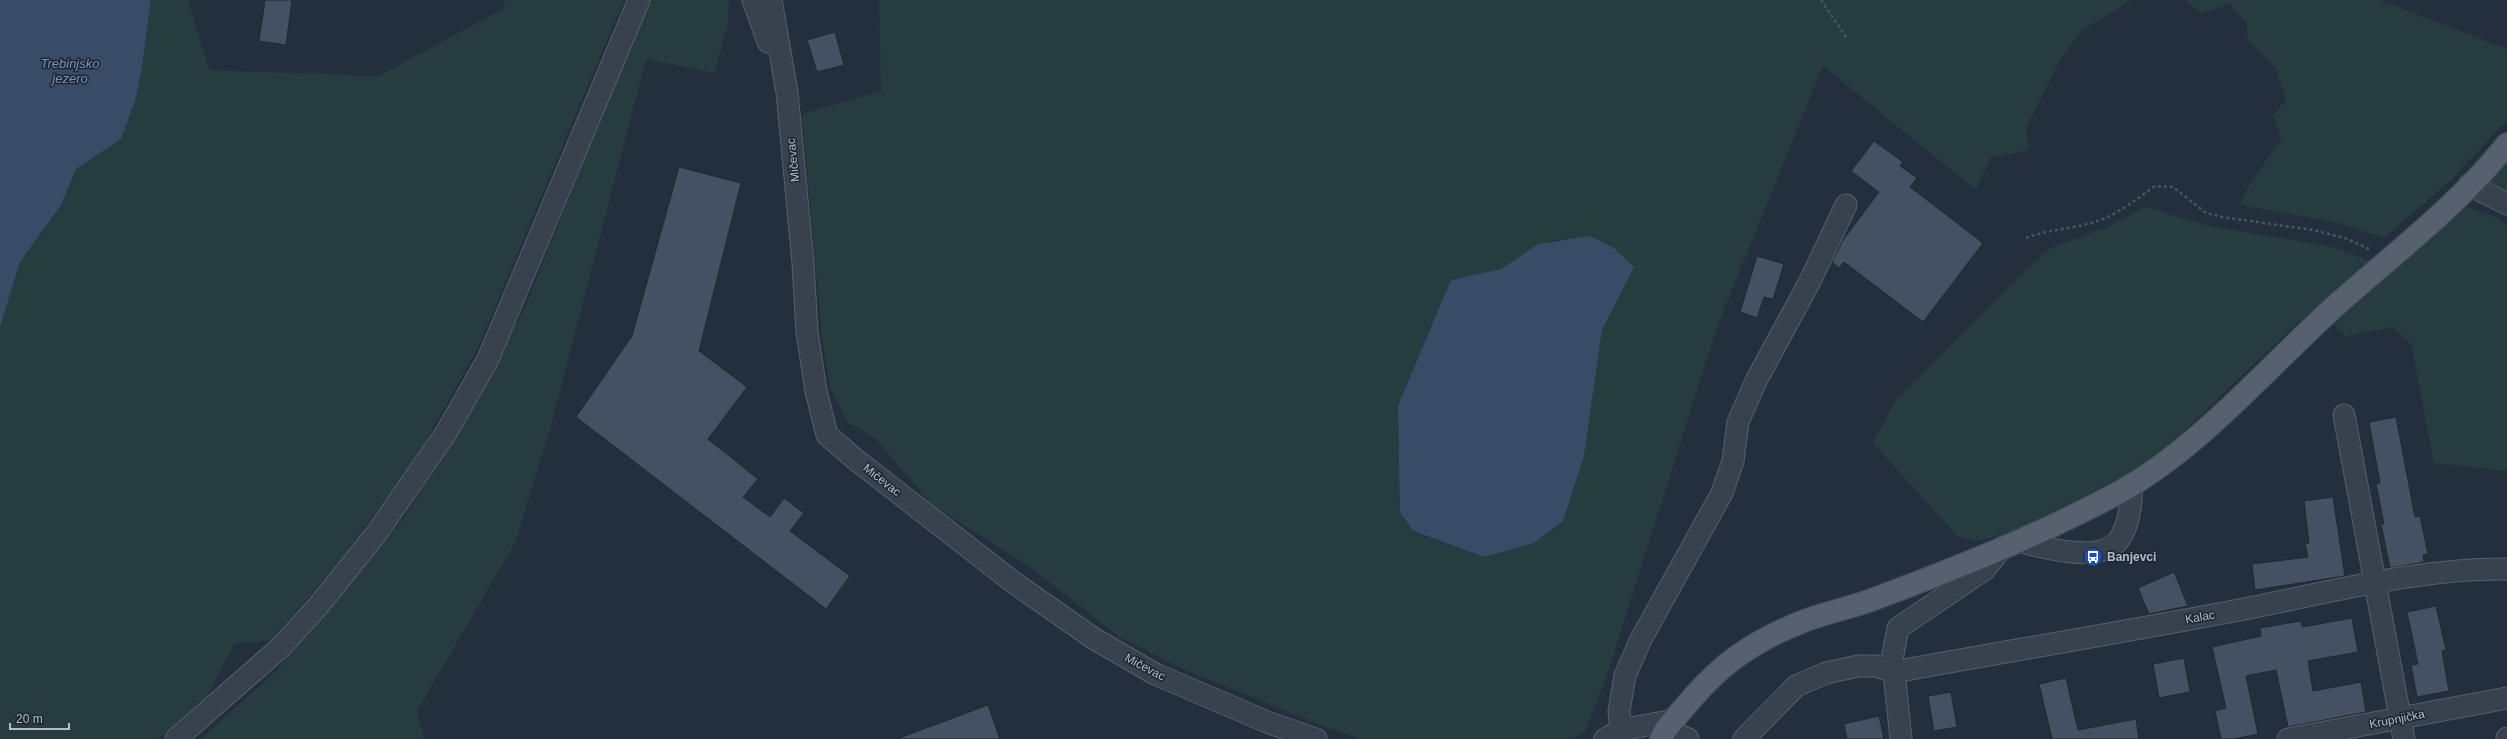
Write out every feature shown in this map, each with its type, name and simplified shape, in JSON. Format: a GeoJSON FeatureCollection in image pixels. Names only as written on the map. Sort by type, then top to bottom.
{"type":"FeatureCollection","features":[{"type":"Feature","properties":{"kind":"main road"},"geometry":{"type":"LineString","coordinates":[[1667,729],[1712,674],[1764,640],[1804,621],[1871,600],[2010,544],[2068,519],[2132,485],[2196,437],[2333,308],[2423,232],[2491,164],[2507,144]]}},
{"type":"Feature","properties":{"kind":"street"},"geometry":{"type":"LineString","coordinates":[[176,739],[281,647],[319,605],[376,534],[446,433],[488,359],[639,0]]}},
{"type":"Feature","properties":{"kind":"street"},"geometry":{"type":"LineString","coordinates":[[753,0],[786,92]]}},
{"type":"Feature","properties":{"kind":"street","name":"Mičevac"},"geometry":{"type":"LineString","coordinates":[[771,0],[786,92],[803,263],[807,332],[816,391],[827,435],[855,460],[1013,582],[1093,638],[1155,674],[1267,722],[1316,739]]}},
{"type":"Feature","properties":{"kind":"street"},"geometry":{"type":"LineString","coordinates":[[2469,185],[2507,204]]}},
{"type":"Feature","properties":{"kind":"street"},"geometry":{"type":"LineString","coordinates":[[1688,739],[1667,729],[1613,734],[1619,711],[1625,676],[1640,641],[1722,493],[1733,461],[1738,422],[1756,381],[1810,281],[1846,205]]}},
{"type":"Feature","properties":{"kind":"street"},"geometry":{"type":"LineString","coordinates":[[2344,415],[2404,739]]}},
{"type":"Feature","properties":{"kind":"street"},"geometry":{"type":"LineString","coordinates":[[1901,739],[1892,671],[1898,628],[1984,570],[2010,544],[2063,552],[2106,549],[2117,542],[2126,526],[2132,485]]}},
{"type":"Feature","properties":{"kind":"street","name":"Kalac"},"geometry":{"type":"LineString","coordinates":[[1892,671],[2238,610],[2374,583],[2479,569],[2507,569]]}},
{"type":"Feature","properties":{"kind":"street"},"geometry":{"type":"LineString","coordinates":[[1744,739],[1796,686],[1826,674],[1858,666],[1876,666],[1892,671]]}},
{"type":"Feature","properties":{"kind":"street","name":"Krupnjička"},"geometry":{"type":"LineString","coordinates":[[2288,739],[2507,698]]}},
{"type":"Feature","properties":{"kind":"path"},"geometry":{"type":"LineString","coordinates":[[1821,0],[1848,40]]}},
{"type":"Feature","properties":{"kind":"path"},"geometry":{"type":"LineString","coordinates":[[2026,238],[2040,232],[2102,219],[2129,206],[2155,186],[2173,187],[2206,213],[2222,217],[2313,230],[2345,238],[2366,249],[2397,254]]}},
{"type":"Feature","properties":{"kind":"green space"},"geometry":{"type":"Polygon","coordinates":[[[151,0],[188,0],[209,70],[378,76],[503,9],[505,0],[624,0],[477,350],[415,460],[345,554],[272,640],[234,644],[208,695],[158,739],[0,739],[0,327],[20,262],[61,205],[76,169],[121,139],[135,101],[142,67],[151,0]]]}},
{"type":"Feature","properties":{"kind":"green space"},"geometry":{"type":"Polygon","coordinates":[[[648,0],[729,0],[728,25],[714,73],[646,59],[551,426],[515,543],[417,711],[424,739],[201,739],[277,670],[403,519],[443,456],[524,310],[648,0]]]}},
{"type":"Feature","properties":{"kind":"green space"},"geometry":{"type":"Polygon","coordinates":[[[879,0],[2132,0],[2081,31],[2060,60],[2026,127],[2029,150],[1990,158],[1976,190],[1823,66],[1717,327],[1607,675],[1585,732],[1571,739],[1361,739],[1325,727],[1183,669],[1119,637],[1030,567],[932,505],[874,437],[848,423],[830,387],[822,337],[802,114],[881,91],[879,0]],[[1564,239],[1538,244],[1501,269],[1451,280],[1400,466],[1400,512],[1413,532],[1484,557],[1584,456],[1602,330],[1633,267],[1564,239]]]}},
{"type":"Feature","properties":{"kind":"green space"},"geometry":{"type":"Polygon","coordinates":[[[2185,0],[2380,0],[2507,49],[2507,120],[2451,180],[2384,238],[2340,223],[2240,205],[2248,187],[2281,139],[2273,116],[2286,100],[2275,67],[2248,40],[2246,23],[2230,4],[2201,13],[2185,0]]]}},
{"type":"Feature","properties":{"kind":"green space"},"geometry":{"type":"Polygon","coordinates":[[[2507,154],[2507,196],[2490,186],[2490,175],[2507,154]]]}},
{"type":"Feature","properties":{"kind":"green space"},"geometry":{"type":"Polygon","coordinates":[[[2146,207],[2208,226],[2329,246],[2370,261],[2293,327],[2157,457],[2107,488],[2029,526],[1979,541],[1957,536],[1873,443],[1897,398],[2048,249],[2105,228],[2146,207]]]}},
{"type":"Feature","properties":{"kind":"green space"},"geometry":{"type":"Polygon","coordinates":[[[2466,207],[2494,216],[2507,226],[2507,471],[2434,463],[2411,344],[2393,327],[2345,336],[2332,323],[2466,207]]]}},
{"type":"Feature","properties":{"kind":"water","name":"Trebinjsko jezero"},"geometry":{"type":"Polygon","coordinates":[[[0,0],[151,0],[142,67],[135,101],[121,139],[76,169],[61,205],[20,262],[0,327],[0,0]]]}},
{"type":"Feature","properties":{"kind":"water"},"geometry":{"type":"Polygon","coordinates":[[[1590,236],[1614,248],[1634,267],[1602,330],[1584,456],[1563,521],[1534,543],[1484,557],[1413,531],[1400,512],[1398,406],[1451,280],[1501,269],[1538,244],[1590,236]]]}},
{"type":"Feature","properties":{"kind":"building"},"geometry":{"type":"Polygon","coordinates":[[[265,0],[292,0],[286,45],[259,41],[265,0]]]}},
{"type":"Feature","properties":{"kind":"building"},"geometry":{"type":"Polygon","coordinates":[[[835,32],[844,65],[817,72],[807,40],[835,32]]]}},
{"type":"Feature","properties":{"kind":"building"},"geometry":{"type":"Polygon","coordinates":[[[1874,141],[1903,162],[1900,166],[1917,178],[1910,187],[1983,243],[1923,322],[1844,262],[1839,268],[1832,262],[1843,240],[1879,192],[1851,171],[1874,141]]]}},
{"type":"Feature","properties":{"kind":"building"},"geometry":{"type":"Polygon","coordinates":[[[679,167],[741,183],[699,351],[747,387],[708,439],[758,479],[743,497],[770,517],[784,498],[804,513],[790,531],[850,576],[826,609],[576,417],[632,336],[679,167]]]}},
{"type":"Feature","properties":{"kind":"building"},"geometry":{"type":"Polygon","coordinates":[[[1757,256],[1784,264],[1773,299],[1764,297],[1757,318],[1740,312],[1757,256]]]}},
{"type":"Feature","properties":{"kind":"building"},"geometry":{"type":"Polygon","coordinates":[[[2396,417],[2415,517],[2420,516],[2428,554],[2423,555],[2424,562],[2390,568],[2381,524],[2384,524],[2376,484],[2380,483],[2369,422],[2396,417]]]}},
{"type":"Feature","properties":{"kind":"building"},"geometry":{"type":"Polygon","coordinates":[[[2333,497],[2345,576],[2255,590],[2252,564],[2308,557],[2305,544],[2309,543],[2304,501],[2333,497]]]}},
{"type":"Feature","properties":{"kind":"building"},"geometry":{"type":"Polygon","coordinates":[[[2174,572],[2188,606],[2149,614],[2138,588],[2174,572]]]}},
{"type":"Feature","properties":{"kind":"building"},"geometry":{"type":"Polygon","coordinates":[[[2436,606],[2446,650],[2442,651],[2449,691],[2417,697],[2411,665],[2418,664],[2407,612],[2436,606]]]}},
{"type":"Feature","properties":{"kind":"building"},"geometry":{"type":"Polygon","coordinates":[[[2352,618],[2358,652],[2308,661],[2313,691],[2361,682],[2366,712],[2288,727],[2276,670],[2246,676],[2258,734],[2234,739],[2221,739],[2215,711],[2226,708],[2212,647],[2261,636],[2260,628],[2301,621],[2302,627],[2352,618]]]}},
{"type":"Feature","properties":{"kind":"building"},"geometry":{"type":"Polygon","coordinates":[[[2184,658],[2190,692],[2159,698],[2153,664],[2184,658]]]}},
{"type":"Feature","properties":{"kind":"building"},"geometry":{"type":"Polygon","coordinates":[[[2066,678],[2078,730],[2136,719],[2139,739],[2052,739],[2039,684],[2066,678]]]}},
{"type":"Feature","properties":{"kind":"building"},"geometry":{"type":"Polygon","coordinates":[[[1951,692],[1957,727],[1934,731],[1928,696],[1951,692]]]}},
{"type":"Feature","properties":{"kind":"building"},"geometry":{"type":"Polygon","coordinates":[[[988,705],[1000,739],[902,739],[902,737],[988,705]]]}},
{"type":"Feature","properties":{"kind":"building"},"geometry":{"type":"Polygon","coordinates":[[[1879,716],[1884,739],[1847,739],[1844,724],[1879,716]]]}},
{"type":"Feature","properties":{"kind":"place","name":"Banjevci"},"geometry":{"type":"Point","coordinates":[2093,557]}}]}
